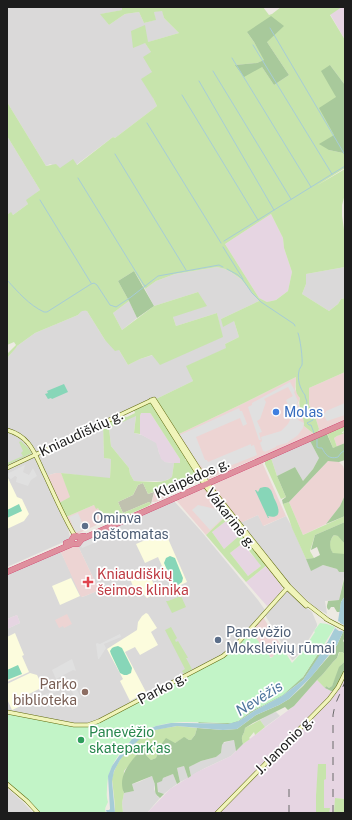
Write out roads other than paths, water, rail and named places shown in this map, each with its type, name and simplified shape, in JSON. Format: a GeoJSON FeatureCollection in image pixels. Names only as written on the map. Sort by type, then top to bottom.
{"type":"FeatureCollection","features":[{"type":"Feature","properties":{"kind":"highway","name":"Klaipėdos g."},"geometry":{"type":"LineString","coordinates":[[7,569],[345,423]]}},
{"type":"Feature","properties":{"kind":"highway","name":"Klaipėdos g."},"geometry":{"type":"LineString","coordinates":[[7,572],[75,539]]}},
{"type":"Feature","properties":{"kind":"main road","name":"Kniaudiškių g."},"geometry":{"type":"LineString","coordinates":[[7,468],[153,400]]}},
{"type":"Feature","properties":{"kind":"main road","name":"Vakarinė g."},"geometry":{"type":"LineString","coordinates":[[153,400],[205,483],[288,587],[328,620],[345,629]]}},
{"type":"Feature","properties":{"kind":"main road"},"geometry":{"type":"LineString","coordinates":[[7,430],[15,433],[26,441],[35,455],[75,539]]}},
{"type":"Feature","properties":{"kind":"main road","name":"Parko g."},"geometry":{"type":"LineString","coordinates":[[7,712],[77,726],[99,722],[223,656],[237,644],[288,587]]}},
{"type":"Feature","properties":{"kind":"main road","name":"J. Janonio g."},"geometry":{"type":"LineString","coordinates":[[217,813],[329,699],[338,687],[345,673]]}},
{"type":"Feature","properties":{"kind":"main road"},"geometry":{"type":"LineString","coordinates":[[7,785],[34,813]]}},
{"type":"Feature","properties":{"kind":"main road"},"geometry":{"type":"LineString","coordinates":[[7,785],[27,801],[38,813]]}},
{"type":"Feature","properties":{"kind":"water"},"geometry":{"type":"Polygon","coordinates":[[[345,596],[344,625],[338,621],[341,602],[345,596]]]}},
{"type":"Feature","properties":{"kind":"water"},"geometry":{"type":"Polygon","coordinates":[[[335,628],[343,632],[337,645],[312,676],[289,699],[256,715],[237,729],[223,730],[177,726],[155,730],[142,737],[127,751],[114,771],[112,781],[115,813],[107,813],[106,810],[110,809],[108,776],[112,766],[132,739],[156,726],[171,723],[228,724],[239,721],[282,696],[303,680],[325,647],[335,628]]]}},
{"type":"Feature","properties":{"kind":"waterway"},"geometry":{"type":"LineString","coordinates":[[270,28],[345,155]]}},
{"type":"Feature","properties":{"kind":"waterway"},"geometry":{"type":"LineString","coordinates":[[253,45],[332,174]]}},
{"type":"Feature","properties":{"kind":"waterway"},"geometry":{"type":"LineString","coordinates":[[232,58],[311,187]]}},
{"type":"Feature","properties":{"kind":"waterway"},"geometry":{"type":"LineString","coordinates":[[213,71],[291,199]]}},
{"type":"Feature","properties":{"kind":"waterway"},"geometry":{"type":"LineString","coordinates":[[199,81],[274,210]]}},
{"type":"Feature","properties":{"kind":"waterway"},"geometry":{"type":"LineString","coordinates":[[182,95],[258,220]]}},
{"type":"Feature","properties":{"kind":"waterway"},"geometry":{"type":"LineString","coordinates":[[147,123],[221,243]]}},
{"type":"Feature","properties":{"kind":"waterway"},"geometry":{"type":"LineString","coordinates":[[115,154],[186,270]]}},
{"type":"Feature","properties":{"kind":"waterway"},"geometry":{"type":"LineString","coordinates":[[224,241],[345,166]]}},
{"type":"Feature","properties":{"kind":"waterway"},"geometry":{"type":"LineString","coordinates":[[78,178],[146,286]]}},
{"type":"Feature","properties":{"kind":"waterway"},"geometry":{"type":"LineString","coordinates":[[40,200],[91,283]]}},
{"type":"Feature","properties":{"kind":"waterway"},"geometry":{"type":"LineString","coordinates":[[223,247],[243,279]]}},
{"type":"Feature","properties":{"kind":"waterway"},"geometry":{"type":"LineString","coordinates":[[7,280],[29,302],[44,312],[47,312],[94,283],[97,285],[110,305],[116,307],[158,276],[219,265],[223,267]]}},
{"type":"Feature","properties":{"kind":"waterway"},"geometry":{"type":"LineString","coordinates":[[227,269],[238,275],[261,302],[295,326]]}},
{"type":"Feature","properties":{"kind":"waterway"},"geometry":{"type":"LineString","coordinates":[[298,333],[302,354],[302,365],[298,374],[299,381],[300,387],[307,401],[305,407],[308,411],[306,413],[313,418],[313,420],[307,423],[311,425],[314,433]]}},
{"type":"Feature","properties":{"kind":"waterway"},"geometry":{"type":"LineString","coordinates":[[317,438],[317,447],[322,448],[326,454],[332,458],[338,457],[345,450]]}},
{"type":"Feature","properties":{"kind":"railway"},"geometry":{"type":"LineString","coordinates":[[333,813],[333,715],[335,705],[345,682]]}},
{"type":"Feature","properties":{"kind":"railway"},"geometry":{"type":"LineString","coordinates":[[289,786],[289,813]]}},
{"type":"Feature","properties":{"kind":"place","name":"Molas"},"geometry":{"type":"Point","coordinates":[276,412]}},
{"type":"Feature","properties":{"kind":"place","name":"Ominva paštomatas"},"geometry":{"type":"Point","coordinates":[85,526]}},
{"type":"Feature","properties":{"kind":"place","name":"Kniaudiškių šeimos klinika"},"geometry":{"type":"Point","coordinates":[88,582]}},
{"type":"Feature","properties":{"kind":"place","name":"Panevėžio Moksleivių rūmai"},"geometry":{"type":"Point","coordinates":[218,640]}},
{"type":"Feature","properties":{"kind":"place","name":"Parko biblioteka"},"geometry":{"type":"Point","coordinates":[85,692]}},
{"type":"Feature","properties":{"kind":"place","name":"Panevėžio skatepark'as"},"geometry":{"type":"Point","coordinates":[81,740]}},
{"type":"Feature","properties":{"kind":"water label","name":"Nevėžis"},"geometry":{"type":"Point","coordinates":[259,698]}}]}
